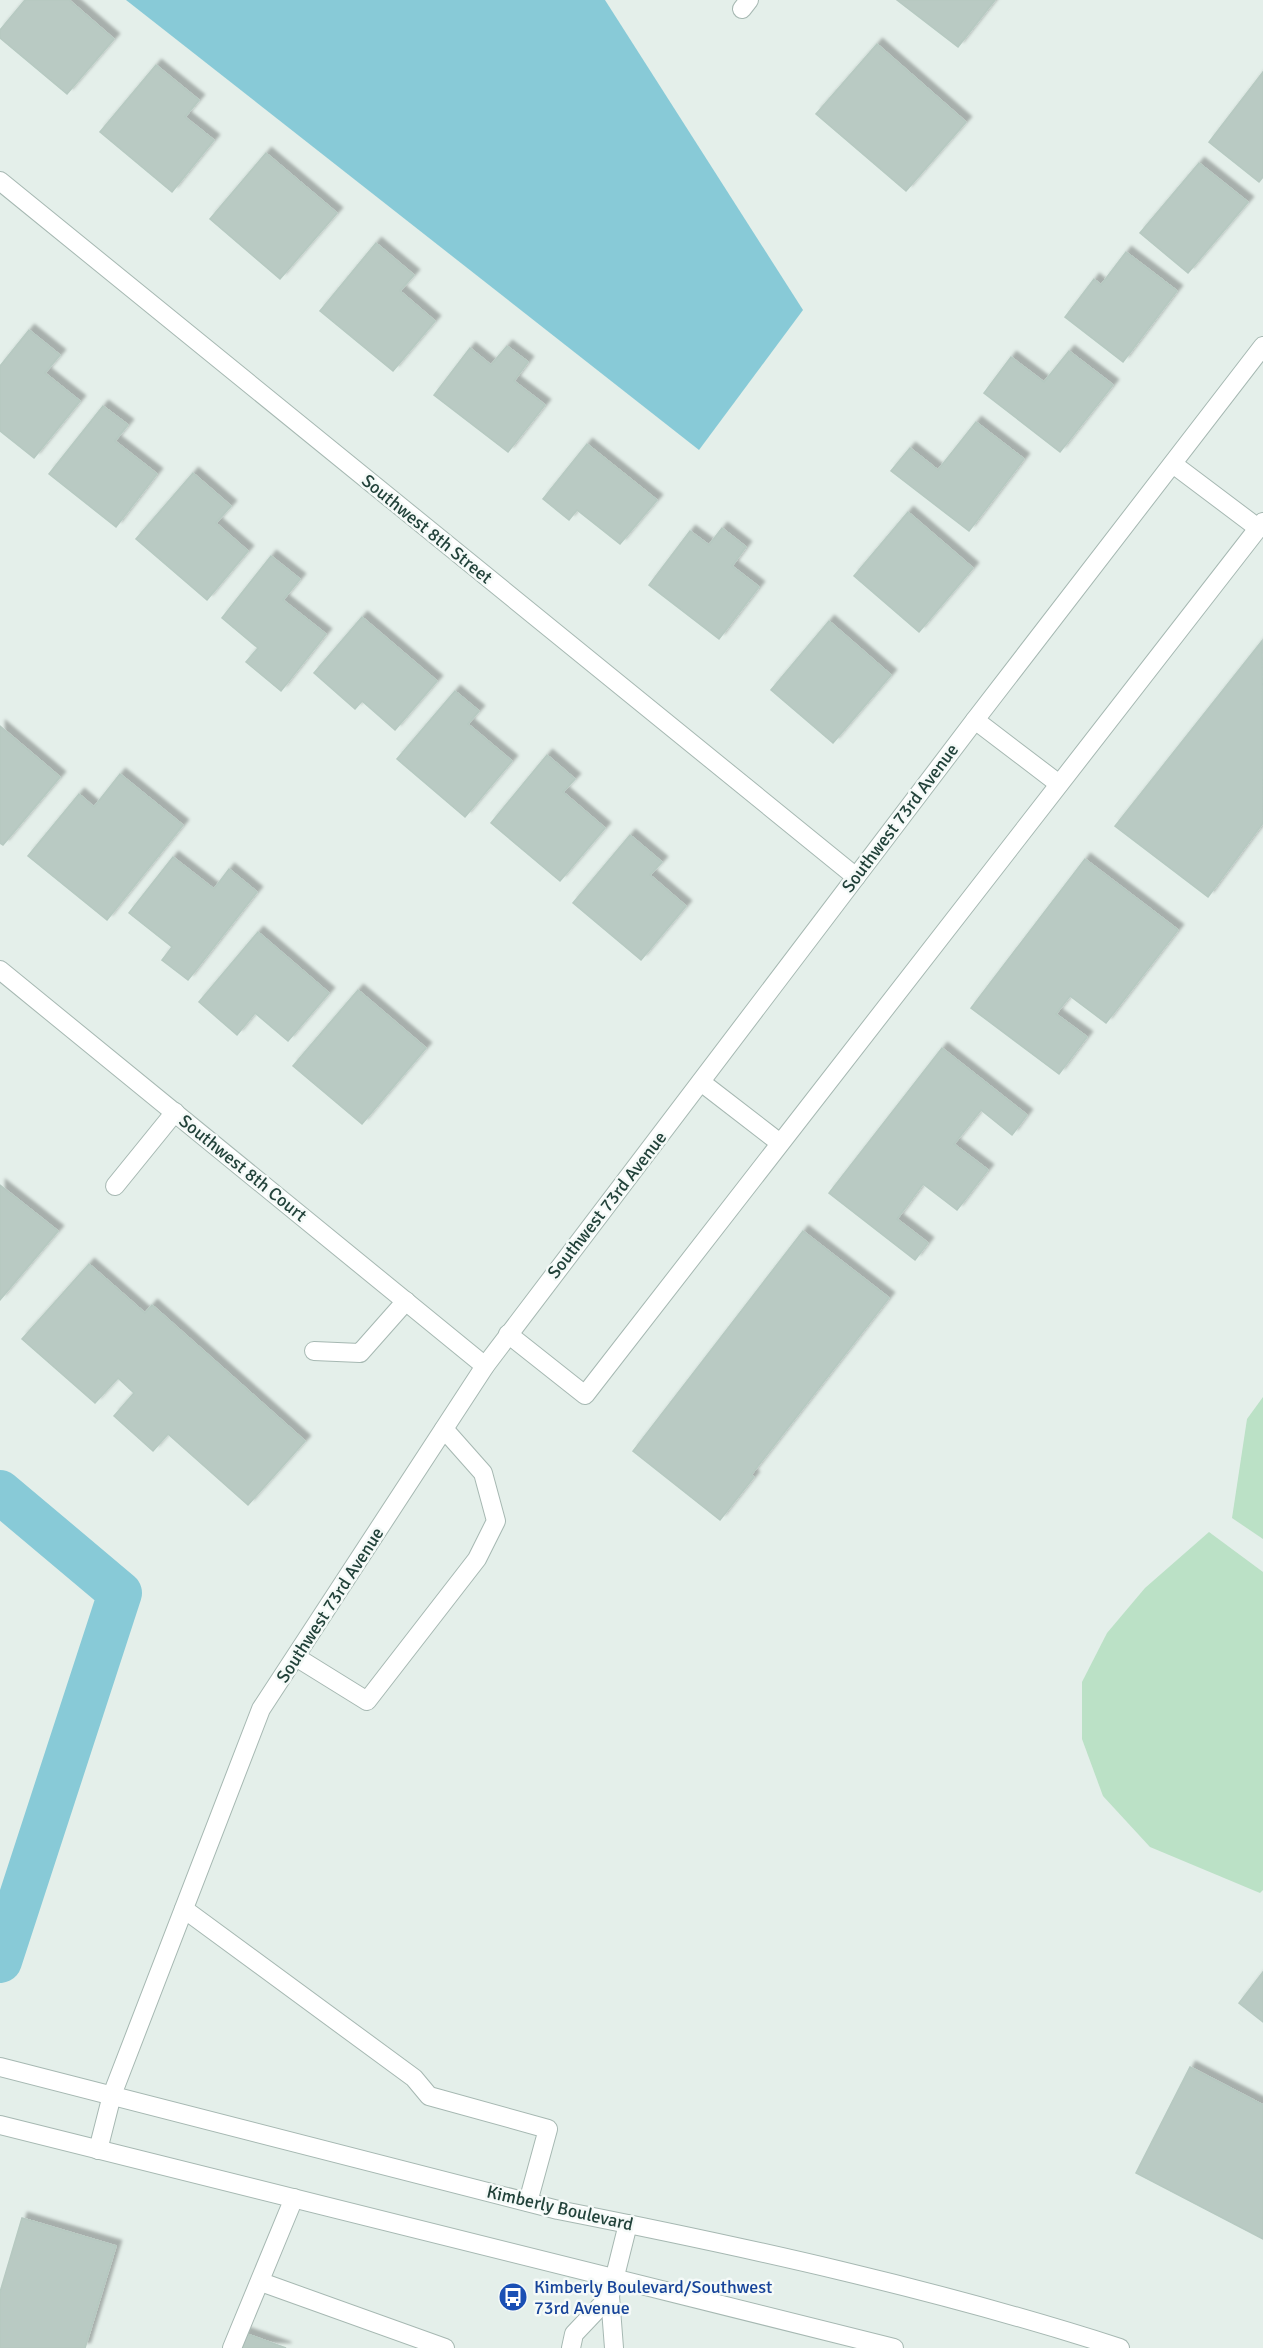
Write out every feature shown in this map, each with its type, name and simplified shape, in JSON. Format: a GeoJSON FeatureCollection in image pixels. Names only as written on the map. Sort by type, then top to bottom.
{"type":"FeatureCollection","features":[{"type":"Feature","properties":{"kind":"street","name":"Southwest 8th Street"},"geometry":{"type":"LineString","coordinates":[[0,181],[856,877]]}},
{"type":"Feature","properties":{"kind":"street","name":"Southwest 73rd Avenue"},"geometry":{"type":"LineString","coordinates":[[98,2150],[112,2095],[261,1709],[508,1334],[1263,346]]}},
{"type":"Feature","properties":{"kind":"street"},"geometry":{"type":"LineString","coordinates":[[508,1334],[585,1395],[1261,525],[1173,464]]}},
{"type":"Feature","properties":{"kind":"street"},"geometry":{"type":"LineString","coordinates":[[975,720],[1059,784]]}},
{"type":"Feature","properties":{"kind":"street","name":"Southwest 8th Court"},"geometry":{"type":"LineString","coordinates":[[0,970],[485,1366]]}},
{"type":"Feature","properties":{"kind":"street"},"geometry":{"type":"LineString","coordinates":[[701,1082],[780,1143]]}},
{"type":"Feature","properties":{"kind":"street"},"geometry":{"type":"LineString","coordinates":[[115,1186],[175,1112]]}},
{"type":"Feature","properties":{"kind":"street"},"geometry":{"type":"LineString","coordinates":[[314,1351],[360,1353],[406,1301]]}},
{"type":"Feature","properties":{"kind":"street"},"geometry":{"type":"LineString","coordinates":[[296,1657],[367,1701],[477,1559],[496,1521],[483,1473],[444,1429]]}},
{"type":"Feature","properties":{"kind":"street"},"geometry":{"type":"LineString","coordinates":[[184,1910],[414,2078],[429,2096],[548,2129],[528,2202]]}},
{"type":"Feature","properties":{"kind":"street","name":"Kimberly Boulevard"},"geometry":{"type":"LineString","coordinates":[[0,2067],[528,2202],[870,2279],[1120,2348]]}},
{"type":"Feature","properties":{"kind":"street"},"geometry":{"type":"LineString","coordinates":[[0,2126],[294,2198],[612,2287],[894,2348]]}},
{"type":"Feature","properties":{"kind":"street"},"geometry":{"type":"LineString","coordinates":[[232,2348],[294,2198]]}},
{"type":"Feature","properties":{"kind":"street"},"geometry":{"type":"LineString","coordinates":[[614,2348],[612,2287],[628,2224]]}},
{"type":"Feature","properties":{"kind":"street"},"geometry":{"type":"LineString","coordinates":[[261,2282],[445,2348]]}},
{"type":"Feature","properties":{"kind":"street"},"geometry":{"type":"LineString","coordinates":[[571,2348],[574,2334],[612,2287]]}},
{"type":"Feature","properties":{"kind":"green space"},"geometry":{"type":"Polygon","coordinates":[[[1263,1397],[1263,1539],[1232,1518],[1247,1419],[1263,1397]]]}},
{"type":"Feature","properties":{"kind":"green space"},"geometry":{"type":"Polygon","coordinates":[[[1209,1532],[1263,1572],[1263,1890],[1260,1893],[1150,1847],[1103,1796],[1082,1739],[1082,1682],[1107,1633],[1145,1588],[1209,1532]]]}},
{"type":"Feature","properties":{"kind":"water"},"geometry":{"type":"Polygon","coordinates":[[[126,0],[605,0],[803,310],[699,450],[126,0]]]}},
{"type":"Feature","properties":{"kind":"building"},"geometry":{"type":"Polygon","coordinates":[[[25,0],[69,0],[114,39],[67,94],[0,38],[0,30],[25,0]]]}},
{"type":"Feature","properties":{"kind":"building"},"geometry":{"type":"Polygon","coordinates":[[[897,0],[995,0],[958,47],[897,0]]]}},
{"type":"Feature","properties":{"kind":"building"},"geometry":{"type":"Polygon","coordinates":[[[877,44],[966,122],[906,191],[816,114],[877,44]]]}},
{"type":"Feature","properties":{"kind":"building"},"geometry":{"type":"Polygon","coordinates":[[[156,65],[199,100],[185,117],[214,140],[172,192],[100,132],[156,65]]]}},
{"type":"Feature","properties":{"kind":"building"},"geometry":{"type":"Polygon","coordinates":[[[1263,72],[1263,177],[1259,182],[1209,142],[1263,72]]]}},
{"type":"Feature","properties":{"kind":"building"},"geometry":{"type":"Polygon","coordinates":[[[266,153],[337,213],[280,279],[210,219],[266,153]]]}},
{"type":"Feature","properties":{"kind":"building"},"geometry":{"type":"Polygon","coordinates":[[[1199,163],[1248,202],[1188,273],[1140,233],[1199,163]]]}},
{"type":"Feature","properties":{"kind":"building"},"geometry":{"type":"Polygon","coordinates":[[[376,243],[414,275],[400,291],[435,321],[393,371],[320,311],[376,243]]]}},
{"type":"Feature","properties":{"kind":"building"},"geometry":{"type":"Polygon","coordinates":[[[1126,252],[1177,291],[1123,362],[1065,317],[1094,279],[1101,285],[1126,252]]]}},
{"type":"Feature","properties":{"kind":"building"},"geometry":{"type":"Polygon","coordinates":[[[29,330],[60,355],[45,373],[80,401],[34,458],[0,431],[0,366],[29,330]]]}},
{"type":"Feature","properties":{"kind":"building"},"geometry":{"type":"Polygon","coordinates":[[[507,346],[528,362],[514,381],[545,405],[508,452],[434,395],[470,348],[491,365],[507,346]]]}},
{"type":"Feature","properties":{"kind":"building"},"geometry":{"type":"Polygon","coordinates":[[[1069,351],[1113,385],[1060,452],[984,393],[1011,357],[1044,382],[1069,351]]]}},
{"type":"Feature","properties":{"kind":"building"},"geometry":{"type":"Polygon","coordinates":[[[103,406],[128,425],[115,441],[157,474],[116,527],[49,474],[103,406]]]}},
{"type":"Feature","properties":{"kind":"building"},"geometry":{"type":"Polygon","coordinates":[[[976,422],[1024,459],[969,531],[891,471],[910,448],[938,470],[976,422]]]}},
{"type":"Feature","properties":{"kind":"building"},"geometry":{"type":"Polygon","coordinates":[[[587,444],[657,500],[620,544],[577,510],[569,520],[543,499],[587,444]]]}},
{"type":"Feature","properties":{"kind":"building"},"geometry":{"type":"Polygon","coordinates":[[[193,473],[231,506],[216,523],[248,551],[207,600],[136,539],[193,473]]]}},
{"type":"Feature","properties":{"kind":"building"},"geometry":{"type":"Polygon","coordinates":[[[908,512],[973,568],[919,632],[854,576],[908,512]]]}},
{"type":"Feature","properties":{"kind":"building"},"geometry":{"type":"Polygon","coordinates":[[[722,528],[746,547],[732,566],[759,587],[719,639],[649,585],[690,531],[709,545],[722,528]]]}},
{"type":"Feature","properties":{"kind":"building"},"geometry":{"type":"Polygon","coordinates":[[[271,556],[300,579],[283,600],[326,634],[281,691],[246,662],[258,648],[222,618],[271,556]]]}},
{"type":"Feature","properties":{"kind":"building"},"geometry":{"type":"Polygon","coordinates":[[[362,617],[437,681],[395,730],[362,701],[355,709],[314,673],[362,617]]]}},
{"type":"Feature","properties":{"kind":"building"},"geometry":{"type":"Polygon","coordinates":[[[829,621],[891,675],[833,743],[771,690],[829,621]]]}},
{"type":"Feature","properties":{"kind":"building"},"geometry":{"type":"Polygon","coordinates":[[[1262,641],[1263,823],[1208,897],[1115,826],[1262,641]]]}},
{"type":"Feature","properties":{"kind":"building"},"geometry":{"type":"Polygon","coordinates":[[[455,691],[479,711],[468,724],[512,761],[465,817],[397,759],[455,691]]]}},
{"type":"Feature","properties":{"kind":"building"},"geometry":{"type":"Polygon","coordinates":[[[0,726],[60,777],[3,845],[0,843],[0,726]]]}},
{"type":"Feature","properties":{"kind":"building"},"geometry":{"type":"Polygon","coordinates":[[[547,755],[575,779],[563,792],[605,828],[560,881],[491,823],[547,755]]]}},
{"type":"Feature","properties":{"kind":"building"},"geometry":{"type":"Polygon","coordinates":[[[120,774],[183,825],[107,920],[28,856],[79,794],[94,807],[120,774]]]}},
{"type":"Feature","properties":{"kind":"building"},"geometry":{"type":"Polygon","coordinates":[[[630,835],[662,862],[650,875],[686,906],[641,960],[573,903],[630,835]]]}},
{"type":"Feature","properties":{"kind":"building"},"geometry":{"type":"Polygon","coordinates":[[[173,857],[214,889],[229,869],[257,892],[188,980],[162,960],[172,947],[129,913],[173,857]]]}},
{"type":"Feature","properties":{"kind":"building"},"geometry":{"type":"Polygon","coordinates":[[[1085,859],[1178,930],[1106,1023],[1070,996],[1056,1014],[1087,1037],[1059,1074],[971,1008],[1085,859]]]}},
{"type":"Feature","properties":{"kind":"building"},"geometry":{"type":"Polygon","coordinates":[[[258,932],[329,993],[288,1041],[255,1013],[237,1035],[199,1002],[258,932]]]}},
{"type":"Feature","properties":{"kind":"building"},"geometry":{"type":"Polygon","coordinates":[[[358,990],[426,1048],[362,1124],[293,1066],[358,990]]]}},
{"type":"Feature","properties":{"kind":"building"},"geometry":{"type":"Polygon","coordinates":[[[942,1048],[1027,1115],[1012,1135],[981,1110],[954,1144],[988,1170],[957,1210],[923,1184],[897,1219],[928,1243],[915,1260],[829,1193],[942,1048]]]}},
{"type":"Feature","properties":{"kind":"building"},"geometry":{"type":"Polygon","coordinates":[[[0,1185],[58,1231],[0,1300],[0,1185]]]}},
{"type":"Feature","properties":{"kind":"building"},"geometry":{"type":"Polygon","coordinates":[[[803,1231],[889,1298],[751,1475],[754,1477],[720,1520],[633,1451],[803,1231]]]}},
{"type":"Feature","properties":{"kind":"building"},"geometry":{"type":"Polygon","coordinates":[[[89,1264],[145,1313],[152,1305],[305,1441],[248,1505],[168,1434],[153,1451],[114,1416],[134,1393],[118,1378],[95,1403],[22,1339],[89,1264]]]}},
{"type":"Feature","properties":{"kind":"building"},"geometry":{"type":"Polygon","coordinates":[[[1263,1972],[1263,2022],[1239,2003],[1263,1972]]]}},
{"type":"Feature","properties":{"kind":"building"},"geometry":{"type":"Polygon","coordinates":[[[1190,2067],[1263,2105],[1263,2239],[1136,2173],[1190,2067]]]}},
{"type":"Feature","properties":{"kind":"building"},"geometry":{"type":"Polygon","coordinates":[[[22,2218],[116,2246],[85,2348],[0,2348],[0,2292],[22,2218]]]}},
{"type":"Feature","properties":{"kind":"building"},"geometry":{"type":"Polygon","coordinates":[[[244,2333],[286,2348],[239,2348],[244,2333]]]}},
{"type":"Feature","properties":{"kind":"waterway"},"geometry":{"type":"LineString","coordinates":[[0,1492],[120,1593],[0,1961]]}},
{"type":"Feature","properties":{"kind":"place","name":"Kimberly Boulevard/Southwest 73rd Avenue"},"geometry":{"type":"Point","coordinates":[513,2297]}}]}
